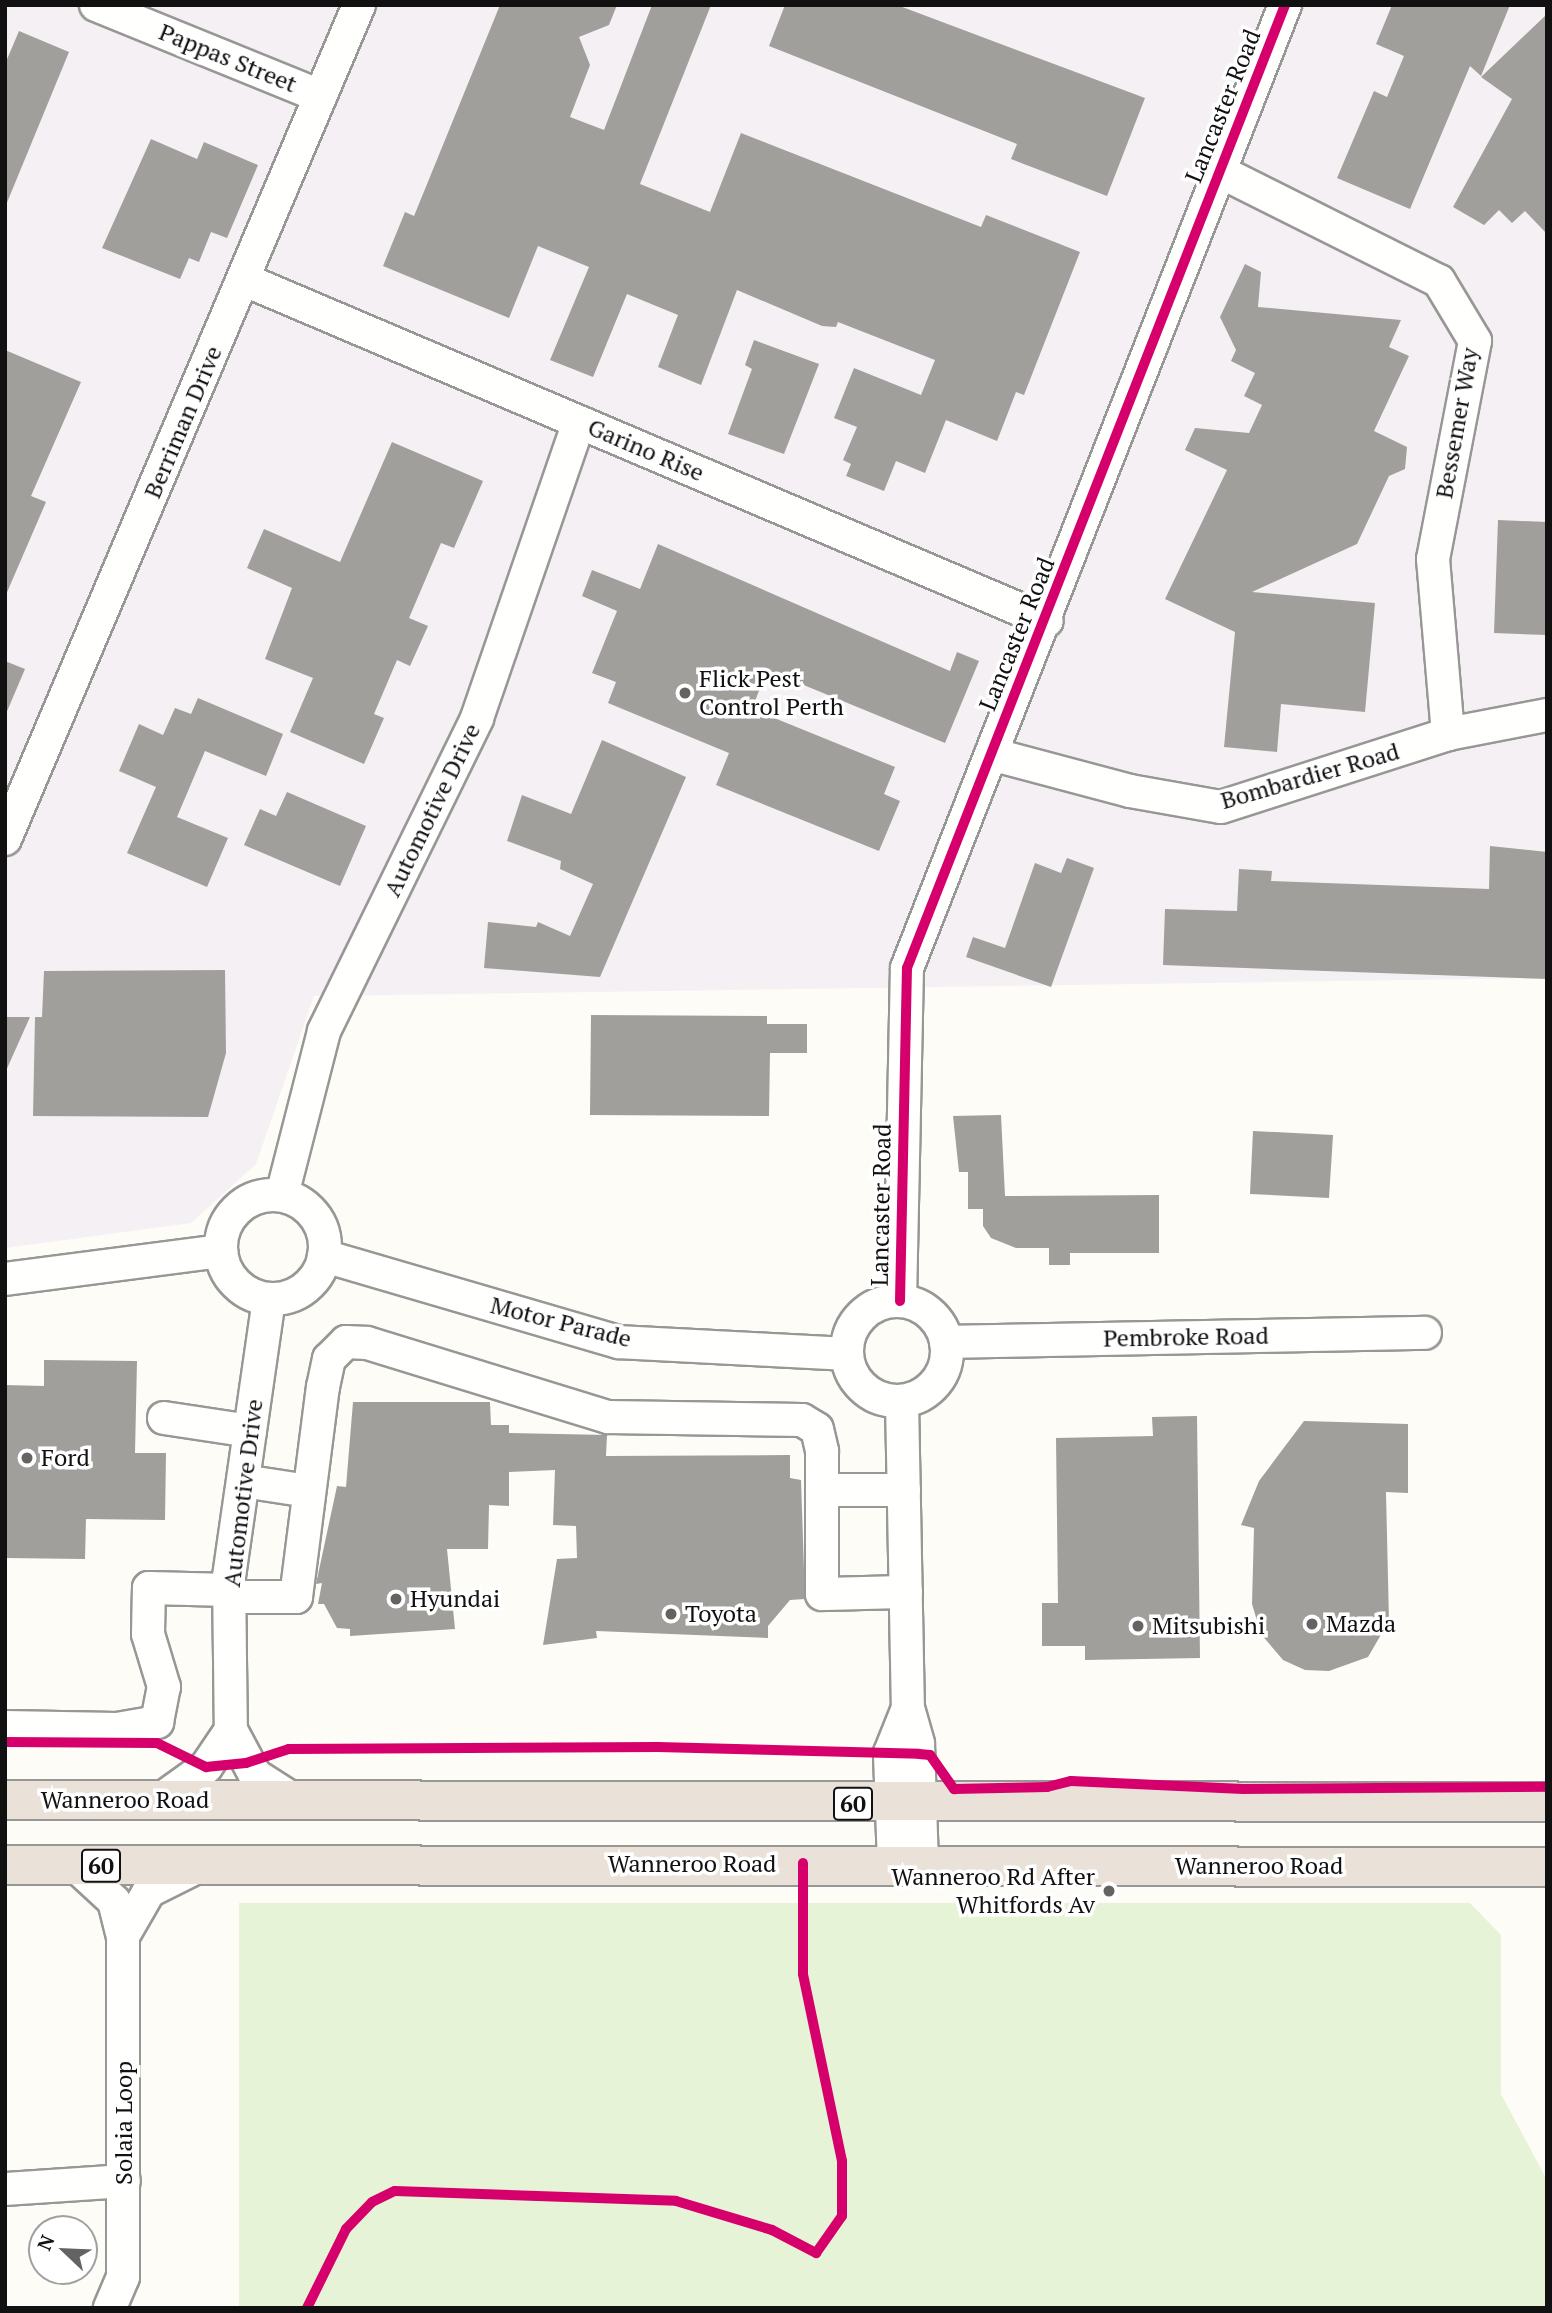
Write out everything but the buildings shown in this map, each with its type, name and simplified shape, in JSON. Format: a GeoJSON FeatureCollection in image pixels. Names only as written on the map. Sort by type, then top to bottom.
{"type":"FeatureCollection","features":[{"type":"Feature","properties":{"kind":"highway","name":"Wanneroo Road"},"geometry":{"type":"LineString","coordinates":[[5,1800],[907,1804],[1547,1802]]}},
{"type":"Feature","properties":{"kind":"highway","name":"Wanneroo Road"},"geometry":{"type":"LineString","coordinates":[[5,1866],[908,1864],[1547,1867]]}},
{"type":"Feature","properties":{"kind":"street","name":"Pappas Street"},"geometry":{"type":"LineString","coordinates":[[96,5],[320,96]]}},
{"type":"Feature","properties":{"kind":"street","name":"Berriman Drive"},"geometry":{"type":"LineString","coordinates":[[5,839],[245,280],[359,5]]}},
{"type":"Feature","properties":{"kind":"street","name":"Lancaster Road"},"geometry":{"type":"LineString","coordinates":[[900,1301],[907,968],[991,754],[1047,621],[1285,5]]}},
{"type":"Feature","properties":{"kind":"street","name":"Bessemer Way"},"geometry":{"type":"LineString","coordinates":[[1219,171],[1439,281],[1475,341],[1433,559],[1448,734]]}},
{"type":"Feature","properties":{"kind":"street","name":"Garino Rise"},"geometry":{"type":"LineString","coordinates":[[245,280],[1047,621]]}},
{"type":"Feature","properties":{"kind":"street","name":"Automotive Drive"},"geometry":{"type":"LineString","coordinates":[[282,1195],[324,1031],[477,718],[579,422]]}},
{"type":"Feature","properties":{"kind":"street","name":"Bombardier Road"},"geometry":{"type":"LineString","coordinates":[[991,754],[1130,791],[1221,807],[1448,734],[1547,715]]}},
{"type":"Feature","properties":{"kind":"street"},"geometry":{"type":"LineString","coordinates":[[282,1195],[301,1203],[316,1217],[324,1256],[304,1288],[269,1299],[236,1284],[221,1251],[227,1223],[245,1202],[282,1195]]}},
{"type":"Feature","properties":{"kind":"street"},"geometry":{"type":"LineString","coordinates":[[5,1279],[221,1251]]}},
{"type":"Feature","properties":{"kind":"street","name":"Motor Parade"},"geometry":{"type":"LineString","coordinates":[[324,1256],[619,1342],[848,1354]]}},
{"type":"Feature","properties":{"kind":"street","name":"Automotive Drive"},"geometry":{"type":"LineString","coordinates":[[269,1299],[229,1593],[232,1730],[256,1775],[294,1800]]}},
{"type":"Feature","properties":{"kind":"street"},"geometry":{"type":"LineString","coordinates":[[900,1301],[930,1313],[946,1342],[942,1374],[932,1387],[902,1401],[865,1389],[851,1370],[848,1354],[849,1338],[868,1310],[900,1301]]}},
{"type":"Feature","properties":{"kind":"street","name":"Pembroke Road"},"geometry":{"type":"LineString","coordinates":[[946,1342],[1425,1333]]}},
{"type":"Feature","properties":{"kind":"street"},"geometry":{"type":"LineString","coordinates":[[5,1727],[117,1729],[157,1722],[164,1687],[148,1634],[149,1588],[296,1597],[308,1491],[329,1359],[346,1342],[367,1343],[608,1417],[802,1420],[817,1429],[824,1490],[822,1594],[906,1592]]}},
{"type":"Feature","properties":{"kind":"street"},"geometry":{"type":"LineString","coordinates":[[902,1401],[908,1708],[891,1749],[907,1804],[908,1864]]}},
{"type":"Feature","properties":{"kind":"street"},"geometry":{"type":"LineString","coordinates":[[164,1418],[250,1431]]}},
{"type":"Feature","properties":{"kind":"street"},"geometry":{"type":"LineString","coordinates":[[243,1481],[308,1491]]}},
{"type":"Feature","properties":{"kind":"street"},"geometry":{"type":"LineString","coordinates":[[824,1490],[904,1490]]}},
{"type":"Feature","properties":{"kind":"street"},"geometry":{"type":"LineString","coordinates":[[160,1800],[206,1767],[232,1730]]}},
{"type":"Feature","properties":{"kind":"street","name":"Solaia Loop"},"geometry":{"type":"LineString","coordinates":[[76,1866],[114,1901],[123,1936],[123,2277],[110,2308]]}},
{"type":"Feature","properties":{"kind":"street"},"geometry":{"type":"LineString","coordinates":[[123,1936],[149,1891],[198,1867]]}},
{"type":"Feature","properties":{"kind":"street"},"geometry":{"type":"LineString","coordinates":[[5,2189],[124,2181]]}},
{"type":"Feature","properties":{"kind":"shaded area"},"geometry":{"type":"Polygon","coordinates":[[[5,5],[1547,5],[1547,978],[314,996],[256,1164],[191,1223],[5,1248],[5,5]]]}},
{"type":"Feature","properties":{"kind":"green space"},"geometry":{"type":"Polygon","coordinates":[[[239,1903],[1470,1903],[1501,1935],[1501,2094],[1547,2180],[1547,2308],[239,2308],[239,1903]]]}},
{"type":"Feature","properties":{"kind":"cycle path"},"geometry":{"type":"LineString","coordinates":[[900,1301],[907,968],[1285,5]]}},
{"type":"Feature","properties":{"kind":"cycle path"},"geometry":{"type":"LineString","coordinates":[[5,1742],[157,1743],[206,1767],[246,1763],[289,1749],[658,1747],[919,1754],[930,1755],[954,1789],[1047,1787],[1071,1781],[1243,1789],[1547,1787]]}},
{"type":"Feature","properties":{"kind":"cycle path"},"geometry":{"type":"LineString","coordinates":[[307,2308],[346,2229],[372,2202],[395,2191],[676,2201],[772,2230],[816,2253],[842,2216],[842,2161],[803,1974],[803,1863]]}},
{"type":"Feature","properties":{"kind":"place","name":"Flick Pest Control Perth"},"geometry":{"type":"Point","coordinates":[685,693]}},
{"type":"Feature","properties":{"kind":"place","name":"Ford"},"geometry":{"type":"Point","coordinates":[27,1458]}},
{"type":"Feature","properties":{"kind":"place","name":"Hyundai"},"geometry":{"type":"Point","coordinates":[396,1599]}},
{"type":"Feature","properties":{"kind":"place","name":"Toyota"},"geometry":{"type":"Point","coordinates":[671,1614]}},
{"type":"Feature","properties":{"kind":"place","name":"Mazda"},"geometry":{"type":"Point","coordinates":[1312,1624]}},
{"type":"Feature","properties":{"kind":"place","name":"Mitsubishi"},"geometry":{"type":"Point","coordinates":[1138,1626]}},
{"type":"Feature","properties":{"kind":"place","name":"Wanneroo Rd After Whitfords Av"},"geometry":{"type":"Point","coordinates":[1109,1891]}}]}
